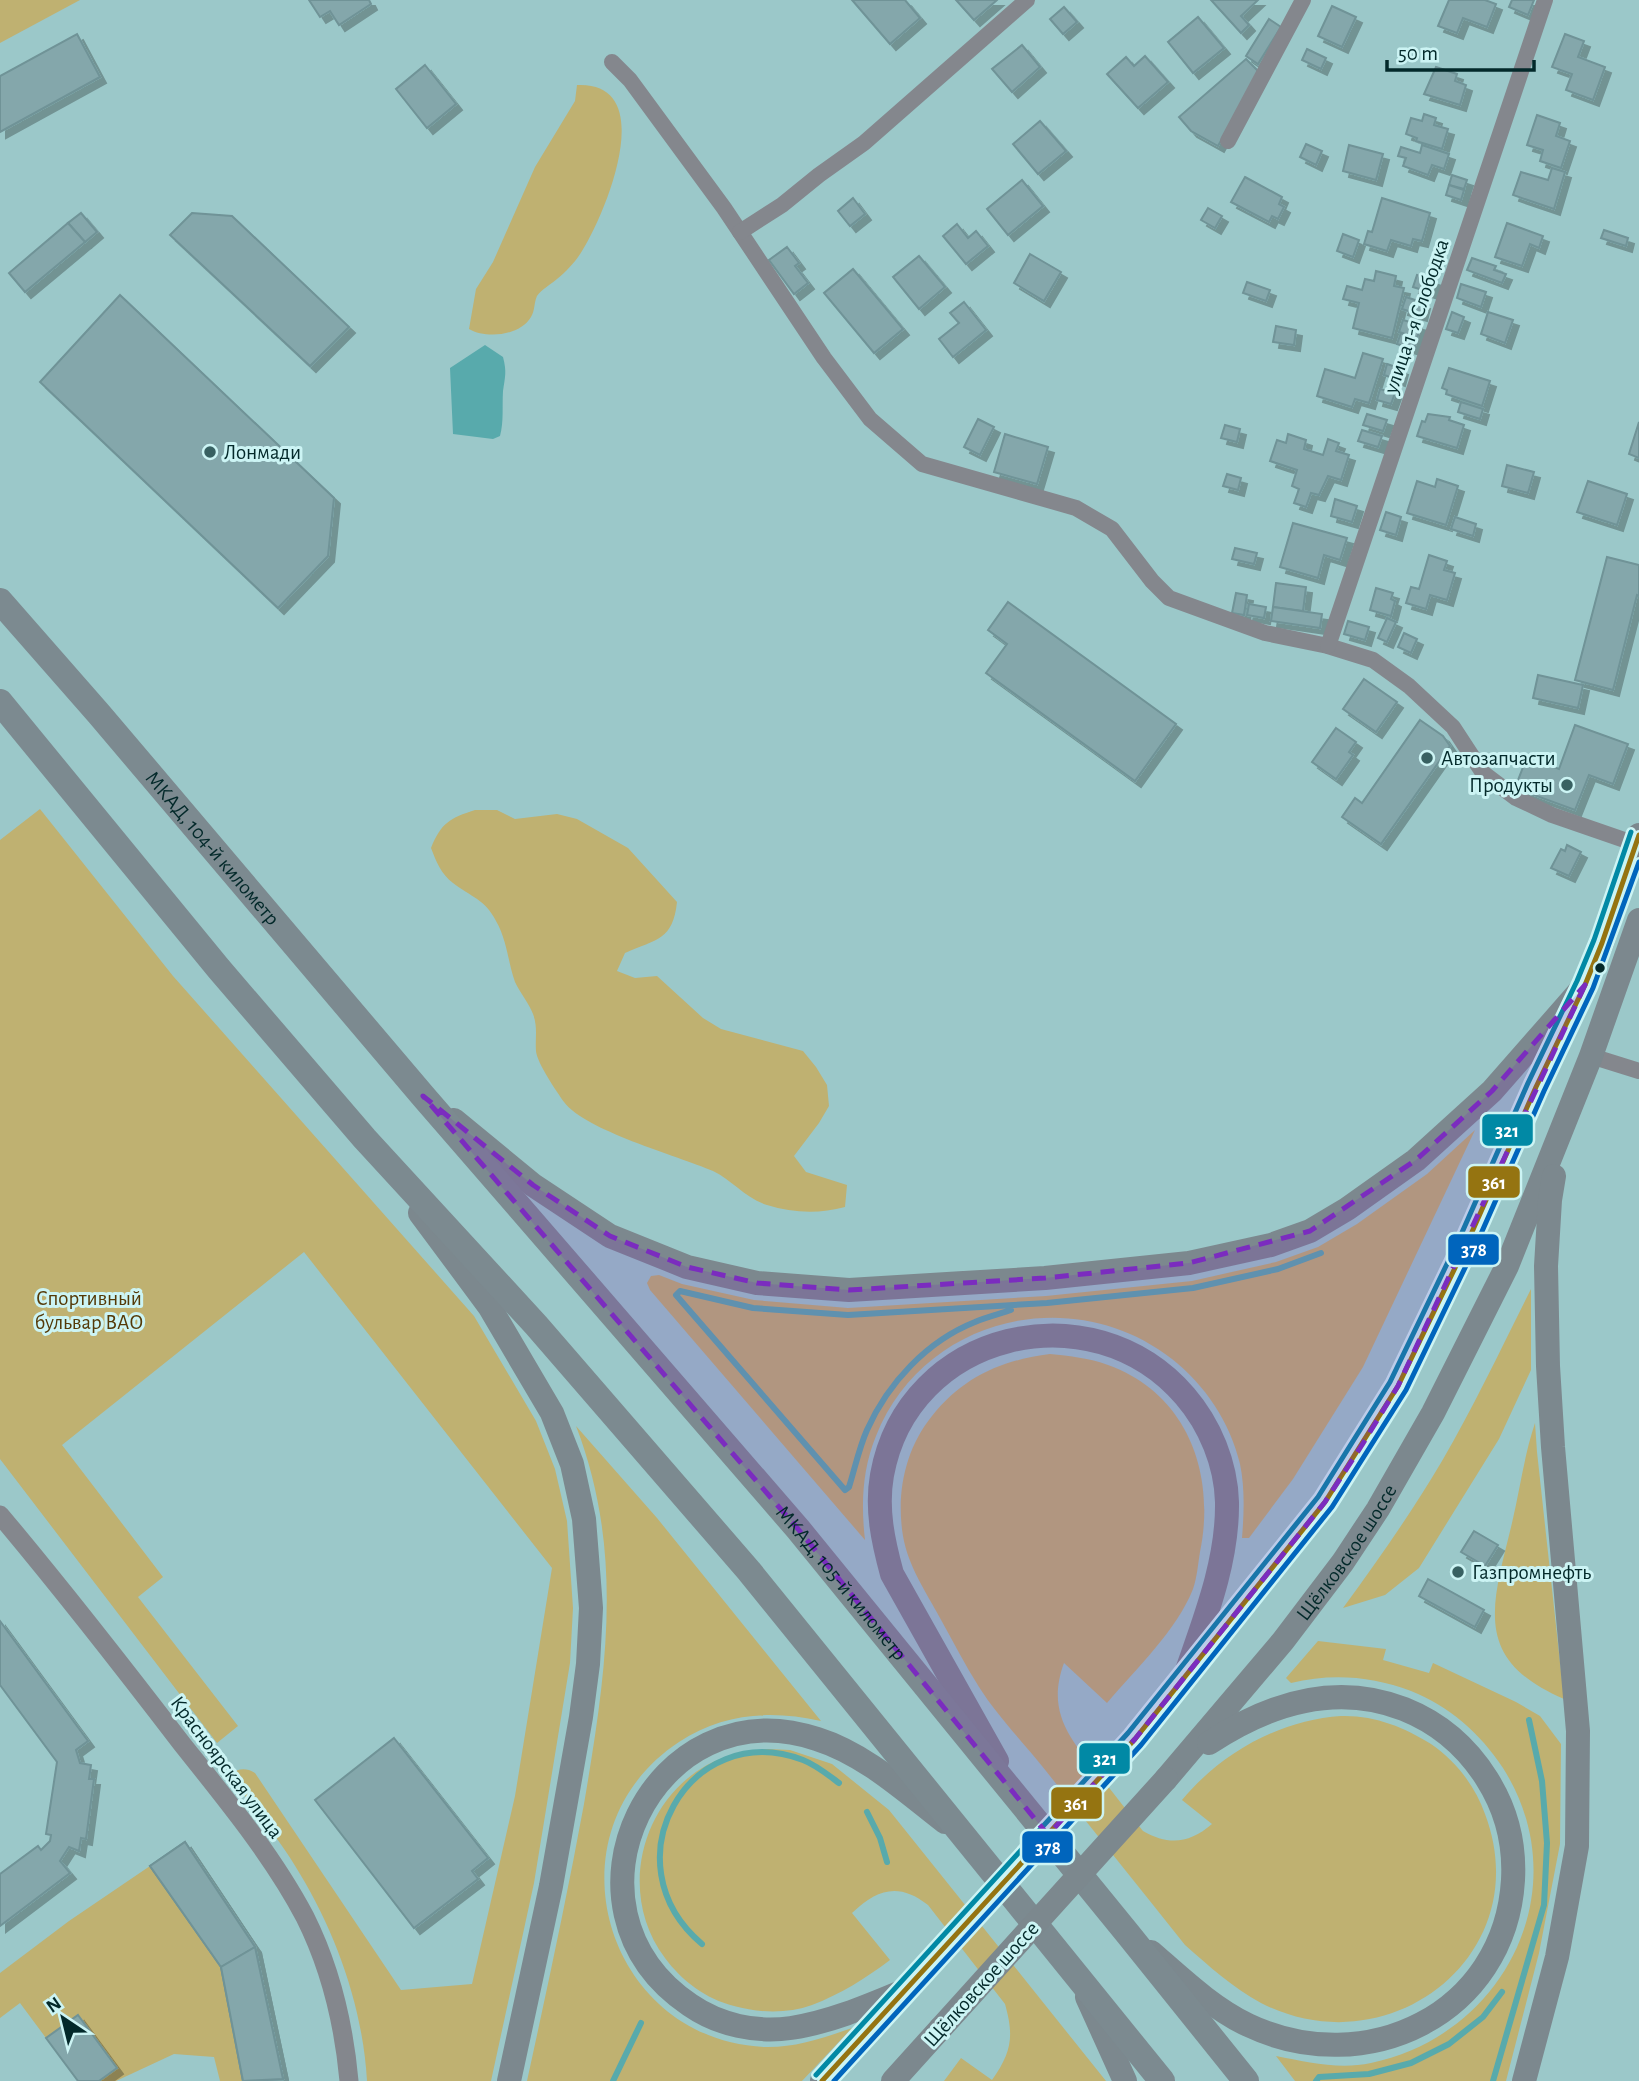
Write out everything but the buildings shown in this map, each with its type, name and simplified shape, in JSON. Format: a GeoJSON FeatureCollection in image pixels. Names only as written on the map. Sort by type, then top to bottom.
{"type":"FeatureCollection","features":[{"type":"Feature","properties":{"kind":"highway","name":"МКАД, 104-й километр"},"geometry":{"type":"LineString","coordinates":[[0,601],[90,703],[423,1096]]}},
{"type":"Feature","properties":{"kind":"highway"},"geometry":{"type":"LineString","coordinates":[[0,702],[219,969],[365,1139],[536,1325],[749,1571],[1162,2081]]}},
{"type":"Feature","properties":{"kind":"highway","name":"МКАД, 105-й километр"},"geometry":{"type":"LineString","coordinates":[[423,1096],[798,1529],[1246,2081]]}},
{"type":"Feature","properties":{"kind":"main road"},"geometry":{"type":"LineString","coordinates":[[822,2081],[1135,1739],[1325,1502],[1398,1386],[1468,1241],[1536,1087],[1586,985],[1637,840]]}},
{"type":"Feature","properties":{"kind":"main road","name":"Щёлковское шоссе"},"geometry":{"type":"LineString","coordinates":[[893,2081],[1166,1779],[1283,1641],[1343,1562],[1378,1509],[1433,1413],[1507,1266],[1591,1056],[1639,920]]}},
{"type":"Feature","properties":{"kind":"main road"},"geometry":{"type":"LineString","coordinates":[[423,1096],[533,1185],[610,1236],[687,1267],[757,1283],[849,1290],[1045,1278],[1189,1263],[1271,1245],[1310,1231],[1347,1209],[1416,1160],[1492,1091],[1586,985]]}},
{"type":"Feature","properties":{"kind":"main road"},"geometry":{"type":"LineString","coordinates":[[1524,2081],[1557,1957],[1577,1846],[1578,1731],[1553,1447],[1546,1266],[1550,1200],[1563,1128]]}},
{"type":"Feature","properties":{"kind":"main road"},"geometry":{"type":"LineString","coordinates":[[365,1139],[489,1306],[552,1413],[572,1464],[584,1519],[591,1608],[584,1691],[551,1886],[509,2081]]}},
{"type":"Feature","properties":{"kind":"main road"},"geometry":{"type":"LineString","coordinates":[[1018,1798],[892,1574],[883,1542],[879,1508],[882,1475],[892,1442],[908,1412],[929,1386],[955,1364],[984,1348],[1017,1338],[1050,1334],[1084,1337],[1116,1346],[1146,1361],[1173,1381],[1195,1407],[1212,1436],[1227,1502],[1213,1594],[1185,1676]]}},
{"type":"Feature","properties":{"kind":"main road"},"geometry":{"type":"LineString","coordinates":[[1128,1934],[1205,1997],[1248,2025],[1292,2041],[1328,2046],[1365,2045],[1400,2036],[1433,2019],[1462,1996],[1485,1968],[1502,1935],[1513,1888],[1514,1863],[1509,1827],[1496,1793],[1476,1762],[1450,1735],[1420,1715],[1386,1702],[1350,1696],[1313,1698],[1277,1707],[1237,1725],[1182,1760]]}},
{"type":"Feature","properties":{"kind":"main road"},"geometry":{"type":"LineString","coordinates":[[908,1988],[860,2009],[791,2028],[743,2027],[697,2010],[677,1997],[659,1980],[633,1939],[622,1892],[622,1868],[634,1821],[645,1799],[660,1780],[688,1757],[720,1740],[768,1731],[816,1738],[838,1747],[884,1776],[968,1839]]}},
{"type":"Feature","properties":{"kind":"main road"},"geometry":{"type":"LineString","coordinates":[[1077,1974],[1125,2081]]}},
{"type":"Feature","properties":{"kind":"main road"},"geometry":{"type":"LineString","coordinates":[[911,2081],[937,2033]]}},
{"type":"Feature","properties":{"kind":"street"},"geometry":{"type":"LineString","coordinates":[[740,233],[864,143],[1027,0]]}},
{"type":"Feature","properties":{"kind":"street"},"geometry":{"type":"LineString","coordinates":[[1228,141],[1303,0]]}},
{"type":"Feature","properties":{"kind":"street","name":"улица 1-я Слободка"},"geometry":{"type":"LineString","coordinates":[[1328,646],[1545,0]]}},
{"type":"Feature","properties":{"kind":"street"},"geometry":{"type":"LineString","coordinates":[[612,62],[630,79],[740,233],[824,358],[870,419],[922,464],[1076,508],[1112,529],[1152,581],[1169,598],[1265,633],[1328,646],[1373,660],[1409,686],[1453,727],[1483,773],[1516,799],[1552,816],[1637,840]]}},
{"type":"Feature","properties":{"kind":"street"},"geometry":{"type":"LineString","coordinates":[[1591,1056],[1639,1071]]}},
{"type":"Feature","properties":{"kind":"street","name":"Красноярская улица"},"geometry":{"type":"LineString","coordinates":[[0,1515],[65,1593],[215,1785],[284,1881],[306,1919],[332,1989],[349,2081]]}},
{"type":"Feature","properties":{"kind":"highlighted area"},"geometry":{"type":"Polygon","coordinates":[[[1585,985],[1398,1386],[1362,1445],[1325,1502],[1135,1739],[1048,1835],[798,1529],[423,1096],[533,1185],[610,1236],[687,1267],[757,1283],[849,1290],[1045,1278],[1189,1263],[1310,1231],[1416,1160],[1492,1091],[1585,985]]]}},
{"type":"Feature","properties":{"kind":"green space"},"geometry":{"type":"Polygon","coordinates":[[[0,0],[80,0],[0,43],[0,0]]]}},
{"type":"Feature","properties":{"kind":"green space"},"geometry":{"type":"Polygon","coordinates":[[[577,85],[602,90],[616,104],[622,126],[620,153],[603,209],[580,255],[537,296],[532,315],[526,323],[502,334],[476,332],[469,329],[476,289],[493,262],[535,167],[575,101],[577,85]]]}},
{"type":"Feature","properties":{"kind":"green space","name":"Спортивный бульвар ВАО"},"geometry":{"type":"Polygon","coordinates":[[[40,809],[173,976],[474,1316],[536,1421],[555,1469],[567,1521],[573,1608],[570,1663],[534,1883],[491,2081],[367,2081],[354,2000],[326,1922],[292,1861],[229,1774],[242,1769],[255,1773],[401,1990],[472,1984],[515,1796],[552,1568],[304,1252],[62,1445],[163,1577],[138,1597],[238,1726],[217,1743],[0,1459],[0,840],[40,809]]]}},
{"type":"Feature","properties":{"kind":"green space"},"geometry":{"type":"Polygon","coordinates":[[[475,810],[497,810],[515,819],[557,814],[577,819],[628,848],[677,902],[672,924],[667,931],[654,941],[625,953],[617,971],[635,978],[657,976],[703,1018],[721,1029],[803,1051],[827,1085],[829,1106],[794,1156],[806,1172],[847,1185],[845,1207],[806,1212],[767,1205],[713,1171],[591,1123],[564,1102],[537,1056],[535,1019],[515,982],[503,936],[496,921],[482,903],[445,876],[431,848],[447,823],[475,810]]]}},
{"type":"Feature","properties":{"kind":"green space"},"geometry":{"type":"Polygon","coordinates":[[[1475,1130],[1363,1367],[1293,1479],[1249,1538],[1242,1538],[1243,1482],[1236,1448],[1223,1419],[1195,1380],[1172,1359],[1133,1335],[1091,1321],[1047,1318],[1004,1324],[964,1339],[928,1363],[898,1395],[876,1436],[865,1475],[865,1540],[650,1290],[647,1283],[651,1276],[659,1275],[682,1284],[754,1300],[848,1308],[1046,1296],[1192,1281],[1276,1262],[1318,1247],[1357,1224],[1427,1174],[1475,1130]]]}},
{"type":"Feature","properties":{"kind":"green space"},"geometry":{"type":"Polygon","coordinates":[[[1531,1289],[1531,1370],[1499,1439],[1419,1568],[1385,1595],[1343,1608],[1419,1499],[1442,1461],[1477,1398],[1531,1289]]]}},
{"type":"Feature","properties":{"kind":"green space"},"geometry":{"type":"Polygon","coordinates":[[[1050,1354],[1101,1363],[1136,1378],[1158,1395],[1176,1416],[1190,1440],[1199,1466],[1204,1494],[1204,1523],[1196,1580],[1177,1619],[1107,1703],[1064,1663],[1059,1680],[1060,1710],[1070,1737],[1143,1831],[1170,1840],[1187,1839],[1196,1835],[1212,1824],[1182,1800],[1215,1768],[1233,1754],[1274,1732],[1296,1724],[1341,1716],[1377,1720],[1421,1738],[1449,1758],[1476,1794],[1485,1814],[1496,1865],[1490,1912],[1471,1953],[1441,1986],[1403,2009],[1358,2021],[1310,2020],[1251,1997],[1185,1945],[986,1698],[923,1589],[905,1547],[901,1520],[902,1488],[915,1443],[944,1402],[970,1381],[1000,1366],[1050,1354]]]}},
{"type":"Feature","properties":{"kind":"green space"},"geometry":{"type":"Polygon","coordinates":[[[1535,1423],[1564,1699],[1534,1683],[1514,1666],[1501,1647],[1496,1626],[1495,1603],[1499,1579],[1535,1423]]]}},
{"type":"Feature","properties":{"kind":"green space"},"geometry":{"type":"Polygon","coordinates":[[[576,1426],[657,1518],[821,1721],[784,1716],[748,1716],[713,1725],[679,1742],[637,1780],[613,1826],[604,1876],[611,1925],[631,1970],[664,2008],[709,2035],[764,2047],[798,2044],[852,2028],[802,2081],[527,2081],[584,1804],[604,1661],[606,1567],[601,1520],[591,1473],[576,1426]]]}},
{"type":"Feature","properties":{"kind":"green space"},"geometry":{"type":"Polygon","coordinates":[[[1318,1641],[1386,1649],[1383,1660],[1429,1673],[1433,1663],[1540,1716],[1561,1744],[1560,1844],[1539,1953],[1506,2081],[1295,2081],[1276,2056],[1347,2066],[1371,2063],[1418,2047],[1459,2022],[1492,1989],[1516,1950],[1530,1907],[1533,1861],[1525,1814],[1494,1755],[1463,1722],[1438,1704],[1411,1691],[1366,1679],[1336,1677],[1291,1683],[1286,1678],[1318,1641]]]}},
{"type":"Feature","properties":{"kind":"green space"},"geometry":{"type":"Polygon","coordinates":[[[768,1749],[790,1750],[832,1764],[889,1810],[1106,2081],[944,2081],[961,2058],[992,2080],[1007,2052],[1010,2025],[1005,2004],[928,1905],[907,1893],[888,1891],[879,1894],[852,1913],[890,1960],[853,1985],[812,2005],[783,2011],[744,2008],[704,1994],[679,1974],[665,1958],[651,1933],[642,1907],[640,1880],[643,1853],[651,1826],[665,1802],[684,1782],[707,1765],[737,1754],[768,1749]]]}},
{"type":"Feature","properties":{"kind":"green space"},"geometry":{"type":"Polygon","coordinates":[[[150,1866],[221,1967],[243,2081],[220,2081],[214,2057],[174,2054],[116,2081],[99,2081],[116,2068],[78,2015],[46,2038],[20,2003],[0,2018],[0,1973],[69,1921],[150,1866]]]}},
{"type":"Feature","properties":{"kind":"water"},"geometry":{"type":"Polygon","coordinates":[[[485,345],[503,357],[505,367],[500,436],[493,439],[453,434],[450,368],[485,345]]]}},
{"type":"Feature","properties":{"kind":"waterway"},"geometry":{"type":"LineString","coordinates":[[1011,1310],[957,1330],[925,1352],[898,1380],[867,1430],[849,1487],[845,1490],[676,1295],[680,1291],[753,1308],[848,1315],[1047,1303],[1193,1288],[1278,1269],[1321,1253]]}},
{"type":"Feature","properties":{"kind":"waterway"},"geometry":{"type":"LineString","coordinates":[[1493,2081],[1544,1905],[1547,1843],[1542,1781],[1529,1720]]}},
{"type":"Feature","properties":{"kind":"waterway"},"geometry":{"type":"LineString","coordinates":[[702,1944],[674,1911],[661,1875],[662,1839],[674,1806],[696,1778],[726,1759],[762,1752],[803,1760],[839,1783]]}},
{"type":"Feature","properties":{"kind":"waterway"},"geometry":{"type":"LineString","coordinates":[[867,1812],[880,1838],[887,1862]]}},
{"type":"Feature","properties":{"kind":"waterway"},"geometry":{"type":"LineString","coordinates":[[1316,2081],[1319,2077],[1369,2074],[1411,2063],[1449,2044],[1483,2017],[1502,1992]]}},
{"type":"Feature","properties":{"kind":"waterway"},"geometry":{"type":"LineString","coordinates":[[613,2081],[641,2023]]}},
{"type":"Feature","properties":{"kind":"transit line","name":"321"},"geometry":{"type":"LineString","coordinates":[[816,2075],[1128,1733],[1318,1497],[1390,1382],[1460,1237],[1528,1083],[1577,981],[1631,832]]}},
{"type":"Feature","properties":{"kind":"transit line","name":"361"},"geometry":{"type":"LineString","coordinates":[[822,2081],[1135,1739],[1325,1502],[1398,1386],[1468,1241],[1536,1087],[1585,985],[1639,835]]}},
{"type":"Feature","properties":{"kind":"transit line","name":"378"},"geometry":{"type":"LineString","coordinates":[[834,2081],[1141,1745],[1332,1507],[1406,1390],[1476,1245],[1593,988],[1639,862]]}},
{"type":"Feature","properties":{"kind":"place","name":"Лонмади"},"geometry":{"type":"Point","coordinates":[210,452]}},
{"type":"Feature","properties":{"kind":"place","name":"Автозапчасти"},"geometry":{"type":"Point","coordinates":[1427,758]}},
{"type":"Feature","properties":{"kind":"place","name":"Продукты"},"geometry":{"type":"Point","coordinates":[1567,785]}},
{"type":"Feature","properties":{"kind":"place","name":"Газпромнефть"},"geometry":{"type":"Point","coordinates":[1458,1572]}}]}
